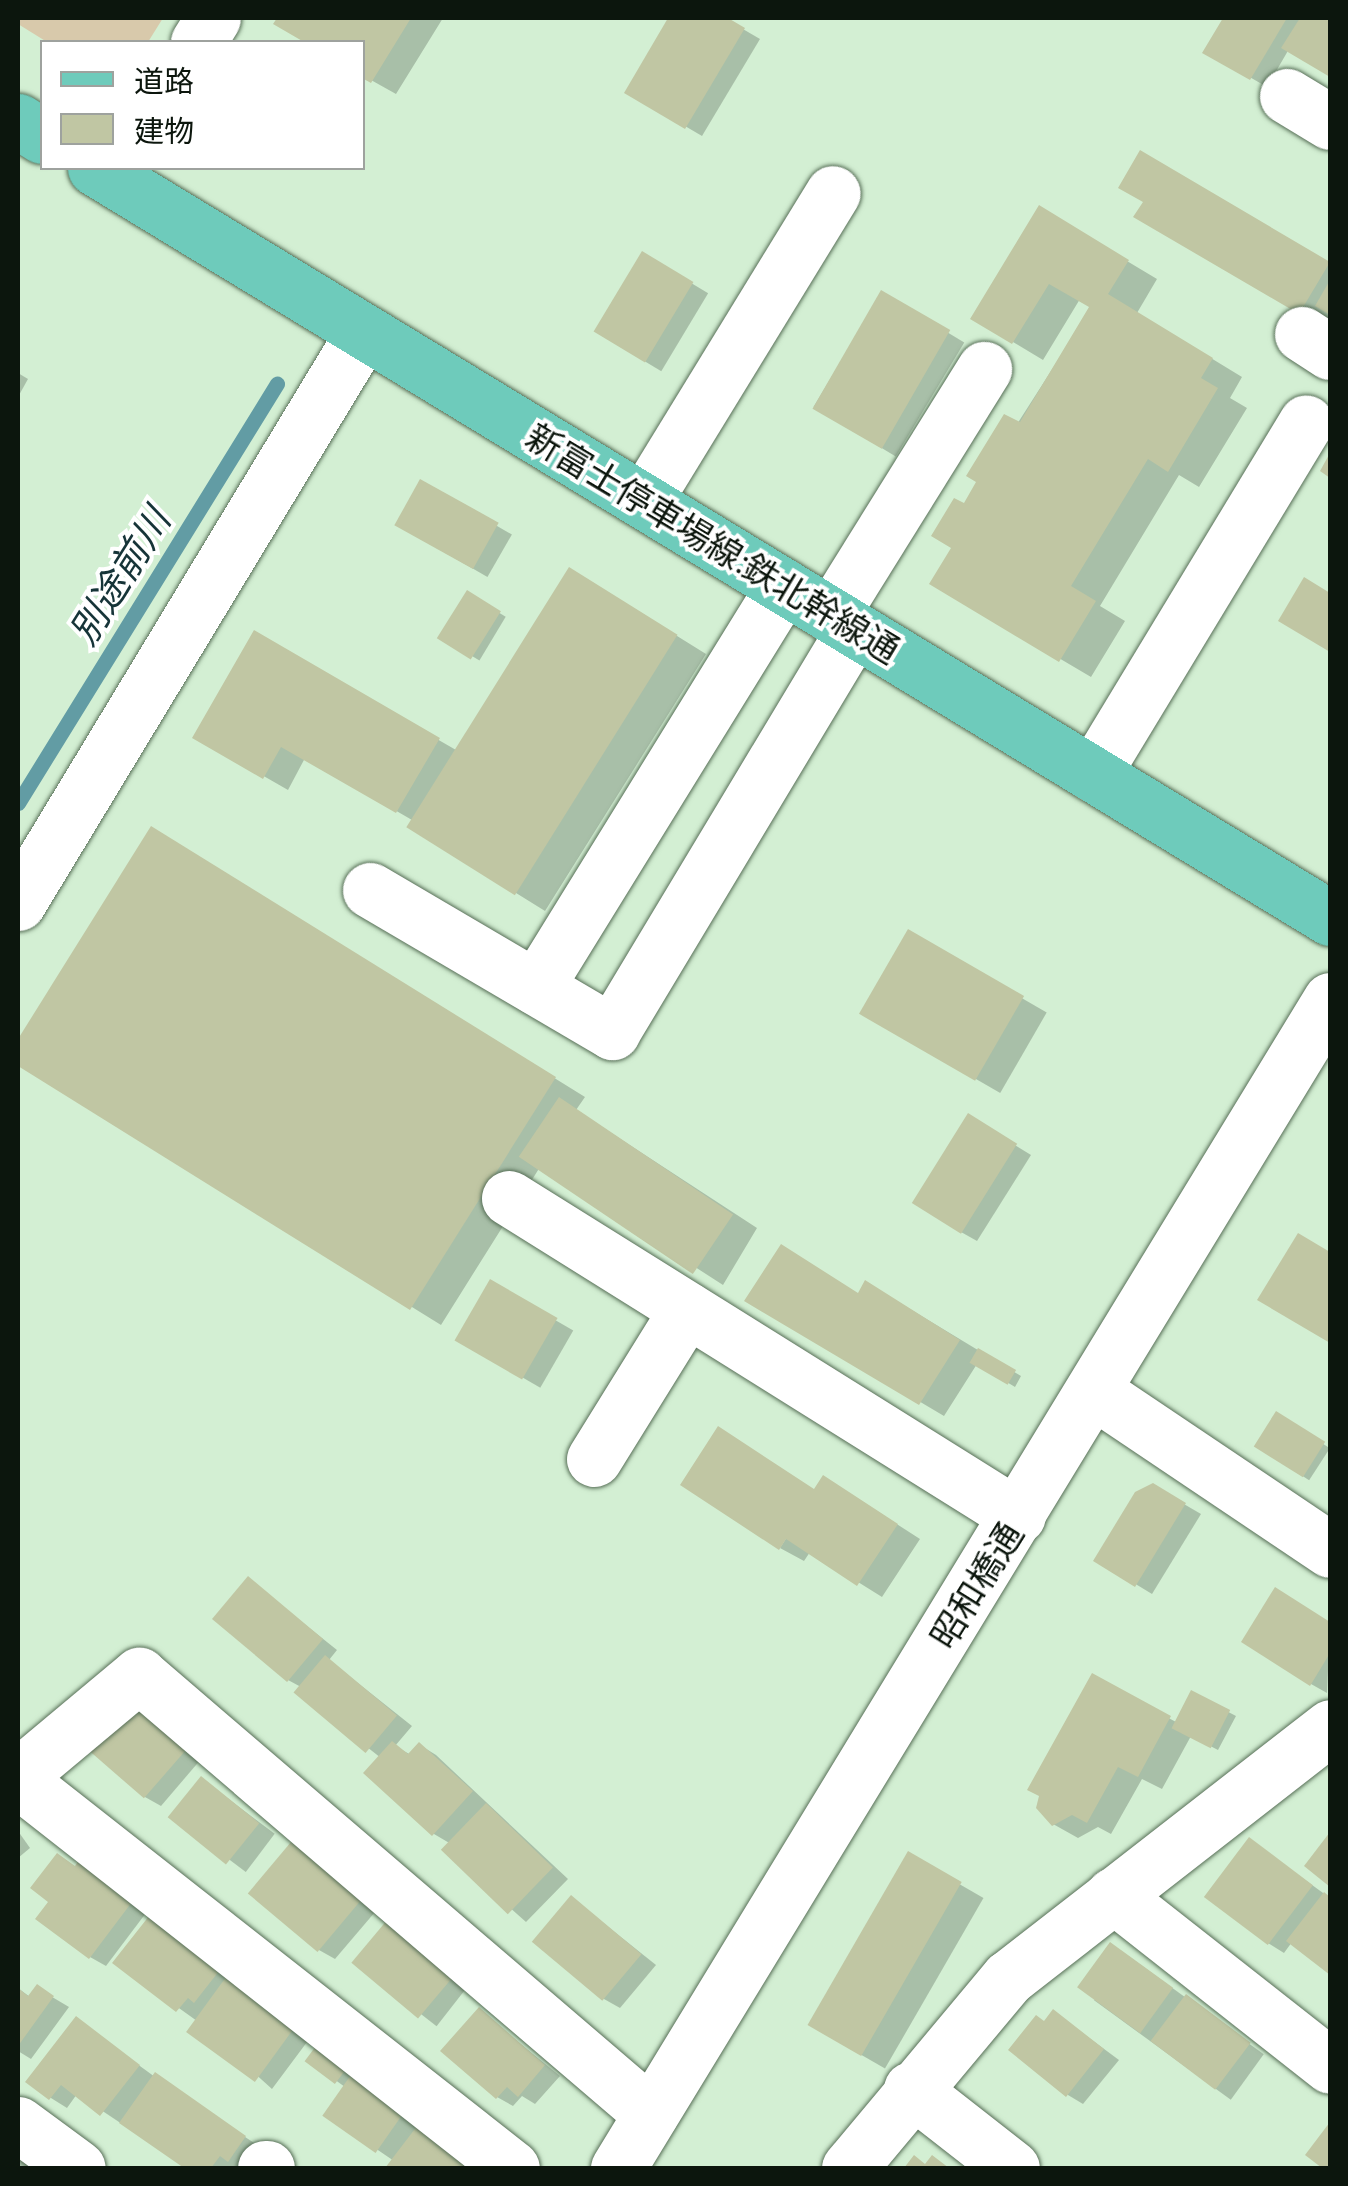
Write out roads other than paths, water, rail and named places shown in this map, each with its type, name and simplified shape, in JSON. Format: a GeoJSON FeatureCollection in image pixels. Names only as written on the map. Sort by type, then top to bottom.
{"type":"FeatureCollection","features":[{"type":"Feature","properties":{"kind":"main road"},"geometry":{"type":"LineString","coordinates":[[18,121],[40,135]]}},
{"type":"Feature","properties":{"kind":"main road","name":"新富士停車場線:鉄北幹線通"},"geometry":{"type":"LineString","coordinates":[[111,171],[364,333],[1330,918]]}},
{"type":"Feature","properties":{"kind":"street"},"geometry":{"type":"LineString","coordinates":[[199,40],[213,18]]}},
{"type":"Feature","properties":{"kind":"street"},"geometry":{"type":"LineString","coordinates":[[644,501],[833,193]]}},
{"type":"Feature","properties":{"kind":"street"},"geometry":{"type":"LineString","coordinates":[[26,870],[364,333]]}},
{"type":"Feature","properties":{"kind":"street"},"geometry":{"type":"LineString","coordinates":[[370,890],[612,1032],[984,369]]}},
{"type":"Feature","properties":{"kind":"street"},"geometry":{"type":"LineString","coordinates":[[1093,774],[1306,422]]}},
{"type":"Feature","properties":{"kind":"street"},"geometry":{"type":"LineString","coordinates":[[536,988],[784,586]]}},
{"type":"Feature","properties":{"kind":"street","name":"昭和橋通"},"geometry":{"type":"LineString","coordinates":[[618,2168],[1095,1392],[1330,1000]]}},
{"type":"Feature","properties":{"kind":"street"},"geometry":{"type":"LineString","coordinates":[[509,1198],[1018,1516]]}},
{"type":"Feature","properties":{"kind":"street"},"geometry":{"type":"LineString","coordinates":[[594,1459],[686,1309]]}},
{"type":"Feature","properties":{"kind":"street"},"geometry":{"type":"LineString","coordinates":[[1095,1392],[1330,1550]]}},
{"type":"Feature","properties":{"kind":"street"},"geometry":{"type":"LineString","coordinates":[[512,2168],[18,1778],[138,1675],[651,2114]]}},
{"type":"Feature","properties":{"kind":"street"},"geometry":{"type":"LineString","coordinates":[[849,2168],[911,2089],[1008,1978],[1330,1727]]}},
{"type":"Feature","properties":{"kind":"street"},"geometry":{"type":"LineString","coordinates":[[1113,1894],[1330,2066]]}},
{"type":"Feature","properties":{"kind":"street"},"geometry":{"type":"LineString","coordinates":[[911,2089],[1012,2168]]}},
{"type":"Feature","properties":{"kind":"street"},"geometry":{"type":"LineString","coordinates":[[18,2124],[78,2168]]}},
{"type":"Feature","properties":{"kind":"waterway","name":"別途前川"},"geometry":{"type":"LineString","coordinates":[[18,803],[277,383]]}}]}
